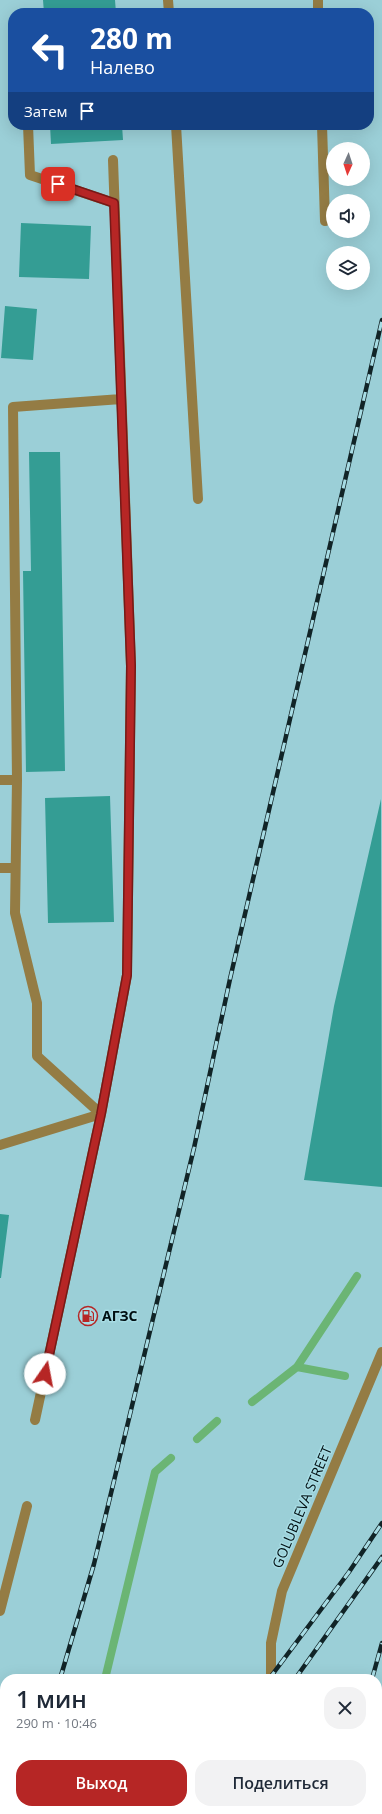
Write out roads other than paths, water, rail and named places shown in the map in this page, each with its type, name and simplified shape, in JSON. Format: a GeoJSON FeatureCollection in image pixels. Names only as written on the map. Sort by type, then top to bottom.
{"type":"FeatureCollection","features":[{"type":"Feature","properties":{"kind":"street"},"geometry":{"type":"LineString","coordinates":[[28,130],[30,175],[114,203]]}},
{"type":"Feature","properties":{"kind":"street"},"geometry":{"type":"LineString","coordinates":[[176,130],[198,499]]}},
{"type":"Feature","properties":{"kind":"street"},"geometry":{"type":"LineString","coordinates":[[322,130],[325,221]]}},
{"type":"Feature","properties":{"kind":"street"},"geometry":{"type":"LineString","coordinates":[[35,1420],[101,1114],[127,975],[131,666],[113,160]]}},
{"type":"Feature","properties":{"kind":"street"},"geometry":{"type":"LineString","coordinates":[[101,1114],[37,1056],[37,1003],[15,913],[17,780],[13,407],[121,399]]}},
{"type":"Feature","properties":{"kind":"street"},"geometry":{"type":"LineString","coordinates":[[0,780],[17,780]]}},
{"type":"Feature","properties":{"kind":"street"},"geometry":{"type":"LineString","coordinates":[[0,868],[15,868]]}},
{"type":"Feature","properties":{"kind":"street"},"geometry":{"type":"LineString","coordinates":[[0,1145],[101,1114]]}},
{"type":"Feature","properties":{"kind":"street","name":"GOLUBLEVA STREET"},"geometry":{"type":"LineString","coordinates":[[271,1674],[271,1643],[282,1591],[382,1352]]}},
{"type":"Feature","properties":{"kind":"street"},"geometry":{"type":"LineString","coordinates":[[0,1611],[27,1506]]}},
{"type":"Feature","properties":{"kind":"waterway"},"geometry":{"type":"LineString","coordinates":[[252,1402],[297,1367],[357,1276]]}},
{"type":"Feature","properties":{"kind":"waterway"},"geometry":{"type":"LineString","coordinates":[[297,1367],[345,1376]]}},
{"type":"Feature","properties":{"kind":"waterway"},"geometry":{"type":"LineString","coordinates":[[197,1439],[217,1421]]}},
{"type":"Feature","properties":{"kind":"waterway"},"geometry":{"type":"LineString","coordinates":[[106,1674],[155,1472],[171,1458]]}},
{"type":"Feature","properties":{"kind":"railway"},"geometry":{"type":"LineString","coordinates":[[61,1674],[94,1564],[194,1148],[230,979],[382,320]]}},
{"type":"Feature","properties":{"kind":"railway"},"geometry":{"type":"LineString","coordinates":[[273,1674],[349,1572],[382,1523]]}},
{"type":"Feature","properties":{"kind":"railway"},"geometry":{"type":"LineString","coordinates":[[299,1674],[382,1557]]}},
{"type":"Feature","properties":{"kind":"railway"},"geometry":{"type":"LineString","coordinates":[[373,1674],[382,1643]]}},
{"type":"Feature","properties":{"kind":"place","name":"АГЗС"},"geometry":{"type":"Point","coordinates":[88,1316]}}]}
